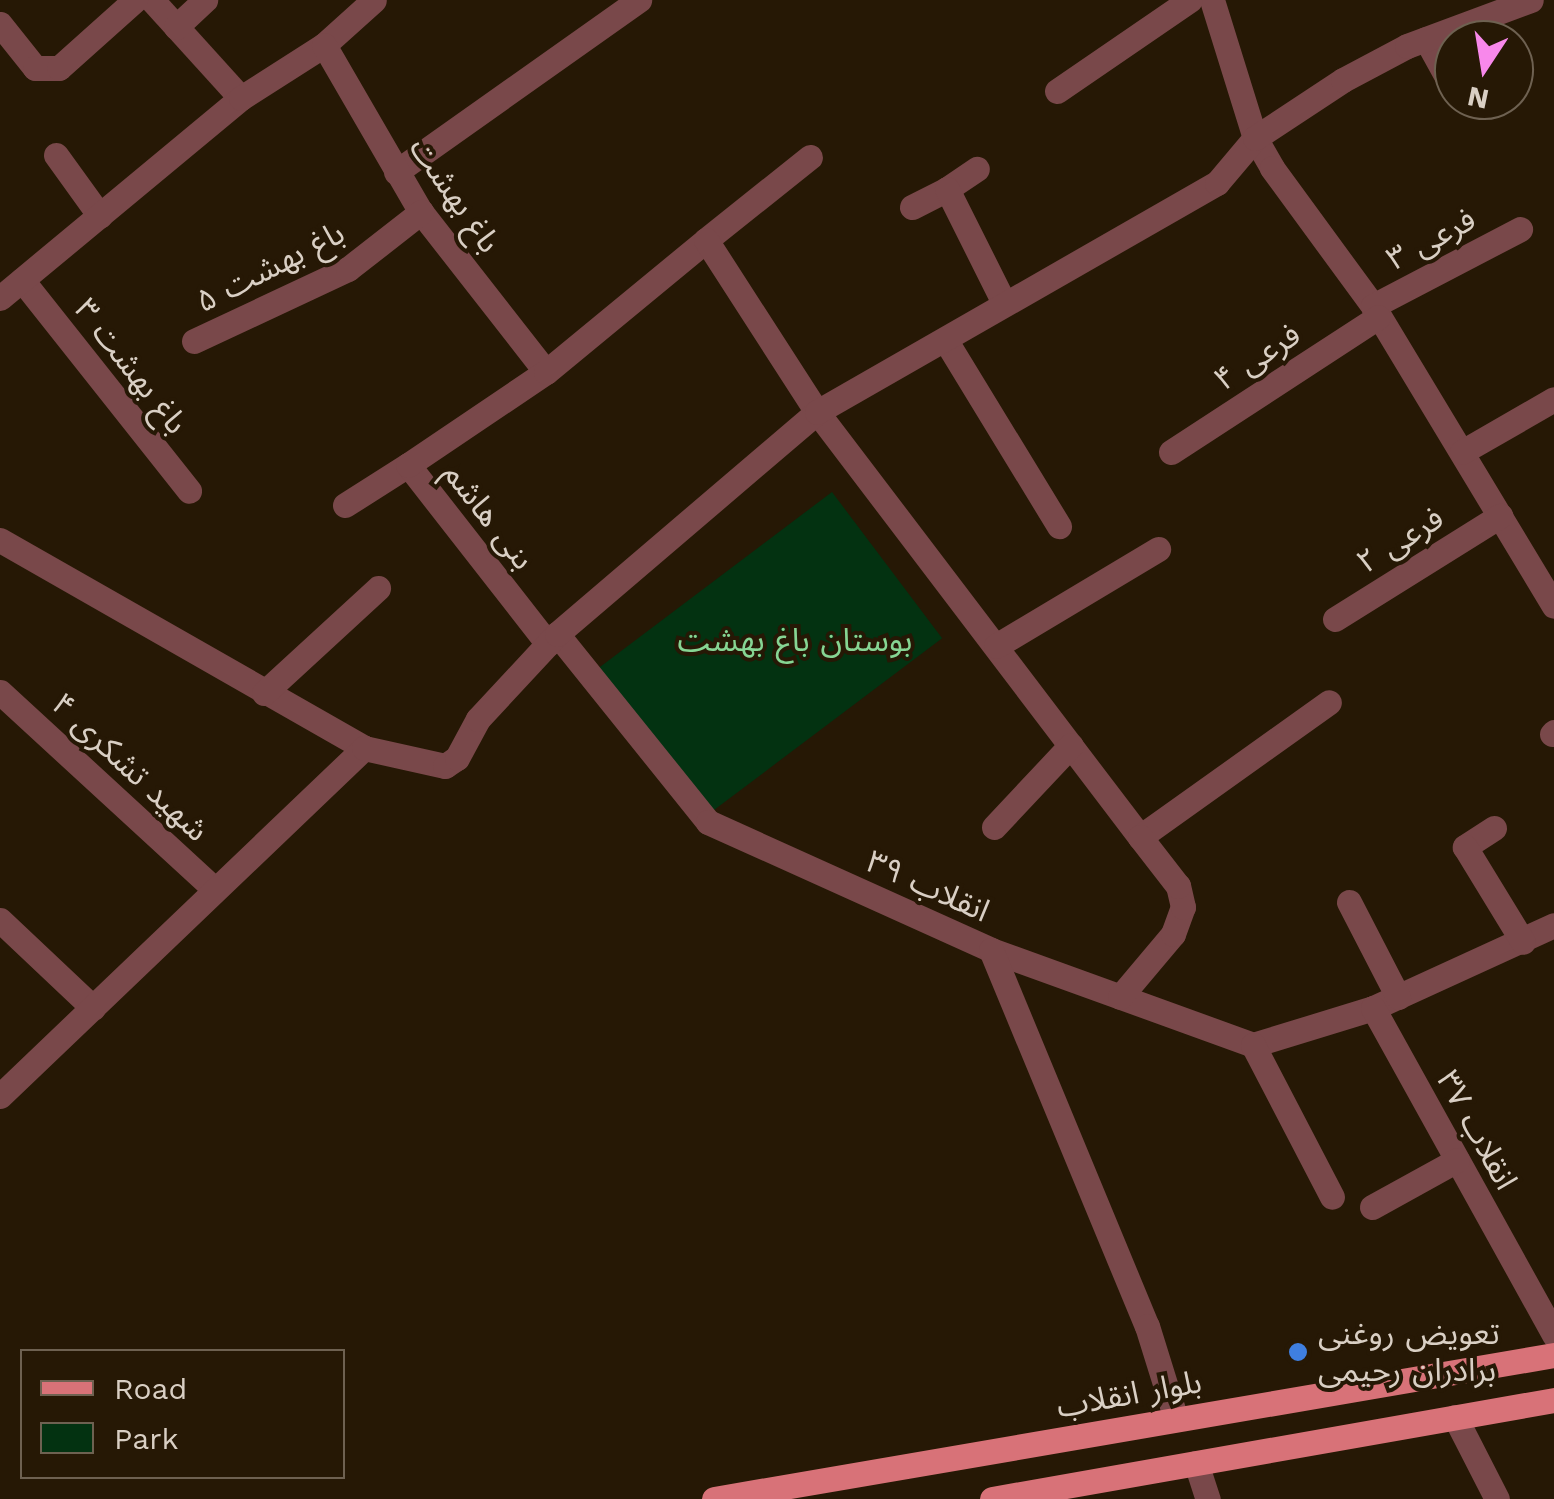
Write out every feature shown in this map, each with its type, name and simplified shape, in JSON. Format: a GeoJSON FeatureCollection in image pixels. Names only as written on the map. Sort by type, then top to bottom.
{"type":"FeatureCollection","features":[{"type":"Feature","properties":{"kind":"main road","name":"بلوار انقلاب"},"geometry":{"type":"LineString","coordinates":[[714,1499],[1554,1355]]}},
{"type":"Feature","properties":{"kind":"main road"},"geometry":{"type":"LineString","coordinates":[[992,1499],[1554,1400]]}},
{"type":"Feature","properties":{"kind":"street"},"geometry":{"type":"LineString","coordinates":[[0,24],[35,68],[60,68],[135,0]]}},
{"type":"Feature","properties":{"kind":"street"},"geometry":{"type":"LineString","coordinates":[[152,0],[241,98]]}},
{"type":"Feature","properties":{"kind":"street"},"geometry":{"type":"LineString","coordinates":[[176,27],[205,0]]}},
{"type":"Feature","properties":{"kind":"street"},"geometry":{"type":"LineString","coordinates":[[0,298],[241,98],[324,45],[374,0]]}},
{"type":"Feature","properties":{"kind":"street"},"geometry":{"type":"LineString","coordinates":[[396,172],[640,0]]}},
{"type":"Feature","properties":{"kind":"street"},"geometry":{"type":"LineString","coordinates":[[1056,91],[1190,0]]}},
{"type":"Feature","properties":{"kind":"street"},"geometry":{"type":"LineString","coordinates":[[1212,0],[1255,138],[1375,312],[1554,606]]}},
{"type":"Feature","properties":{"kind":"street"},"geometry":{"type":"LineString","coordinates":[[0,540],[364,748],[445,766],[457,758],[478,719],[552,639],[816,412],[1217,183],[1255,138],[1343,80],[1426,39],[1517,3]]}},
{"type":"Feature","properties":{"kind":"street"},"geometry":{"type":"LineString","coordinates":[[1426,39],[1434,54]]}},
{"type":"Feature","properties":{"kind":"street","name":"باغ بهشت"},"geometry":{"type":"LineString","coordinates":[[324,45],[422,212],[546,372]]}},
{"type":"Feature","properties":{"kind":"street"},"geometry":{"type":"LineString","coordinates":[[56,155],[100,216]]}},
{"type":"Feature","properties":{"kind":"street"},"geometry":{"type":"LineString","coordinates":[[546,372],[810,157]]}},
{"type":"Feature","properties":{"kind":"street"},"geometry":{"type":"LineString","coordinates":[[912,207],[977,169]]}},
{"type":"Feature","properties":{"kind":"street"},"geometry":{"type":"LineString","coordinates":[[947,189],[1004,304]]}},
{"type":"Feature","properties":{"kind":"street","name":"باغ بهشت ۵"},"geometry":{"type":"LineString","coordinates":[[194,341],[348,269],[422,212]]}},
{"type":"Feature","properties":{"kind":"street","name":"فرعی ۳"},"geometry":{"type":"LineString","coordinates":[[1375,312],[1520,229]]}},
{"type":"Feature","properties":{"kind":"street"},"geometry":{"type":"LineString","coordinates":[[706,240],[816,412],[1178,886],[1184,907],[1173,934],[1120,997]]}},
{"type":"Feature","properties":{"kind":"street","name":"باغ بهشت ۳"},"geometry":{"type":"LineString","coordinates":[[22,280],[189,492]]}},
{"type":"Feature","properties":{"kind":"street","name":"فرعی ۴"},"geometry":{"type":"LineString","coordinates":[[1171,452],[1375,312]]}},
{"type":"Feature","properties":{"kind":"street"},"geometry":{"type":"LineString","coordinates":[[946,341],[1058,526]]}},
{"type":"Feature","properties":{"kind":"street","name":"بنی هاشم"},"geometry":{"type":"LineString","coordinates":[[546,372],[408,465],[552,639]]}},
{"type":"Feature","properties":{"kind":"street"},"geometry":{"type":"LineString","coordinates":[[1462,452],[1554,400]]}},
{"type":"Feature","properties":{"kind":"street"},"geometry":{"type":"LineString","coordinates":[[344,505],[408,465]]}},
{"type":"Feature","properties":{"kind":"street","name":"فرعی ۲"},"geometry":{"type":"LineString","coordinates":[[1335,619],[1500,516]]}},
{"type":"Feature","properties":{"kind":"street"},"geometry":{"type":"LineString","coordinates":[[996,646],[1158,549]]}},
{"type":"Feature","properties":{"kind":"street"},"geometry":{"type":"LineString","coordinates":[[264,693],[378,588]]}},
{"type":"Feature","properties":{"kind":"street","name":"انقلاب ۳۹"},"geometry":{"type":"LineString","coordinates":[[552,639],[708,822],[991,950],[1146,1326],[1176,1419]]}},
{"type":"Feature","properties":{"kind":"street","name":"شهید تشکری ۴"},"geometry":{"type":"LineString","coordinates":[[0,692],[215,890]]}},
{"type":"Feature","properties":{"kind":"street"},"geometry":{"type":"LineString","coordinates":[[1140,837],[1329,702]]}},
{"type":"Feature","properties":{"kind":"street"},"geometry":{"type":"LineString","coordinates":[[994,828],[1071,745]]}},
{"type":"Feature","properties":{"kind":"street"},"geometry":{"type":"LineString","coordinates":[[0,1096],[364,748]]}},
{"type":"Feature","properties":{"kind":"street"},"geometry":{"type":"LineString","coordinates":[[1494,828],[1465,848],[1522,942]]}},
{"type":"Feature","properties":{"kind":"street"},"geometry":{"type":"LineString","coordinates":[[1349,902],[1398,997]]}},
{"type":"Feature","properties":{"kind":"street"},"geometry":{"type":"LineString","coordinates":[[0,920],[93,1008]]}},
{"type":"Feature","properties":{"kind":"street"},"geometry":{"type":"LineString","coordinates":[[991,950],[1254,1045],[1372,1008],[1554,925]]}},
{"type":"Feature","properties":{"kind":"street","name":"انقلاب ۳۷"},"geometry":{"type":"LineString","coordinates":[[1372,1008],[1554,1335]]}},
{"type":"Feature","properties":{"kind":"street"},"geometry":{"type":"LineString","coordinates":[[1254,1045],[1332,1197]]}},
{"type":"Feature","properties":{"kind":"street"},"geometry":{"type":"LineString","coordinates":[[1372,1207],[1457,1160]]}},
{"type":"Feature","properties":{"kind":"street"},"geometry":{"type":"LineString","coordinates":[[1455,1418],[1497,1499]]}},
{"type":"Feature","properties":{"kind":"street"},"geometry":{"type":"LineString","coordinates":[[1196,1463],[1208,1499]]}},
{"type":"Feature","properties":{"kind":"green space","name":"بوستان باغ بهشت"},"geometry":{"type":"Polygon","coordinates":[[[832,492],[942,638],[710,813],[600,667],[832,492]]]}},
{"type":"Feature","properties":{"kind":"place","name":"تعویض روغنی برادران رحیمی"},"geometry":{"type":"Point","coordinates":[1298,1352]}}]}
